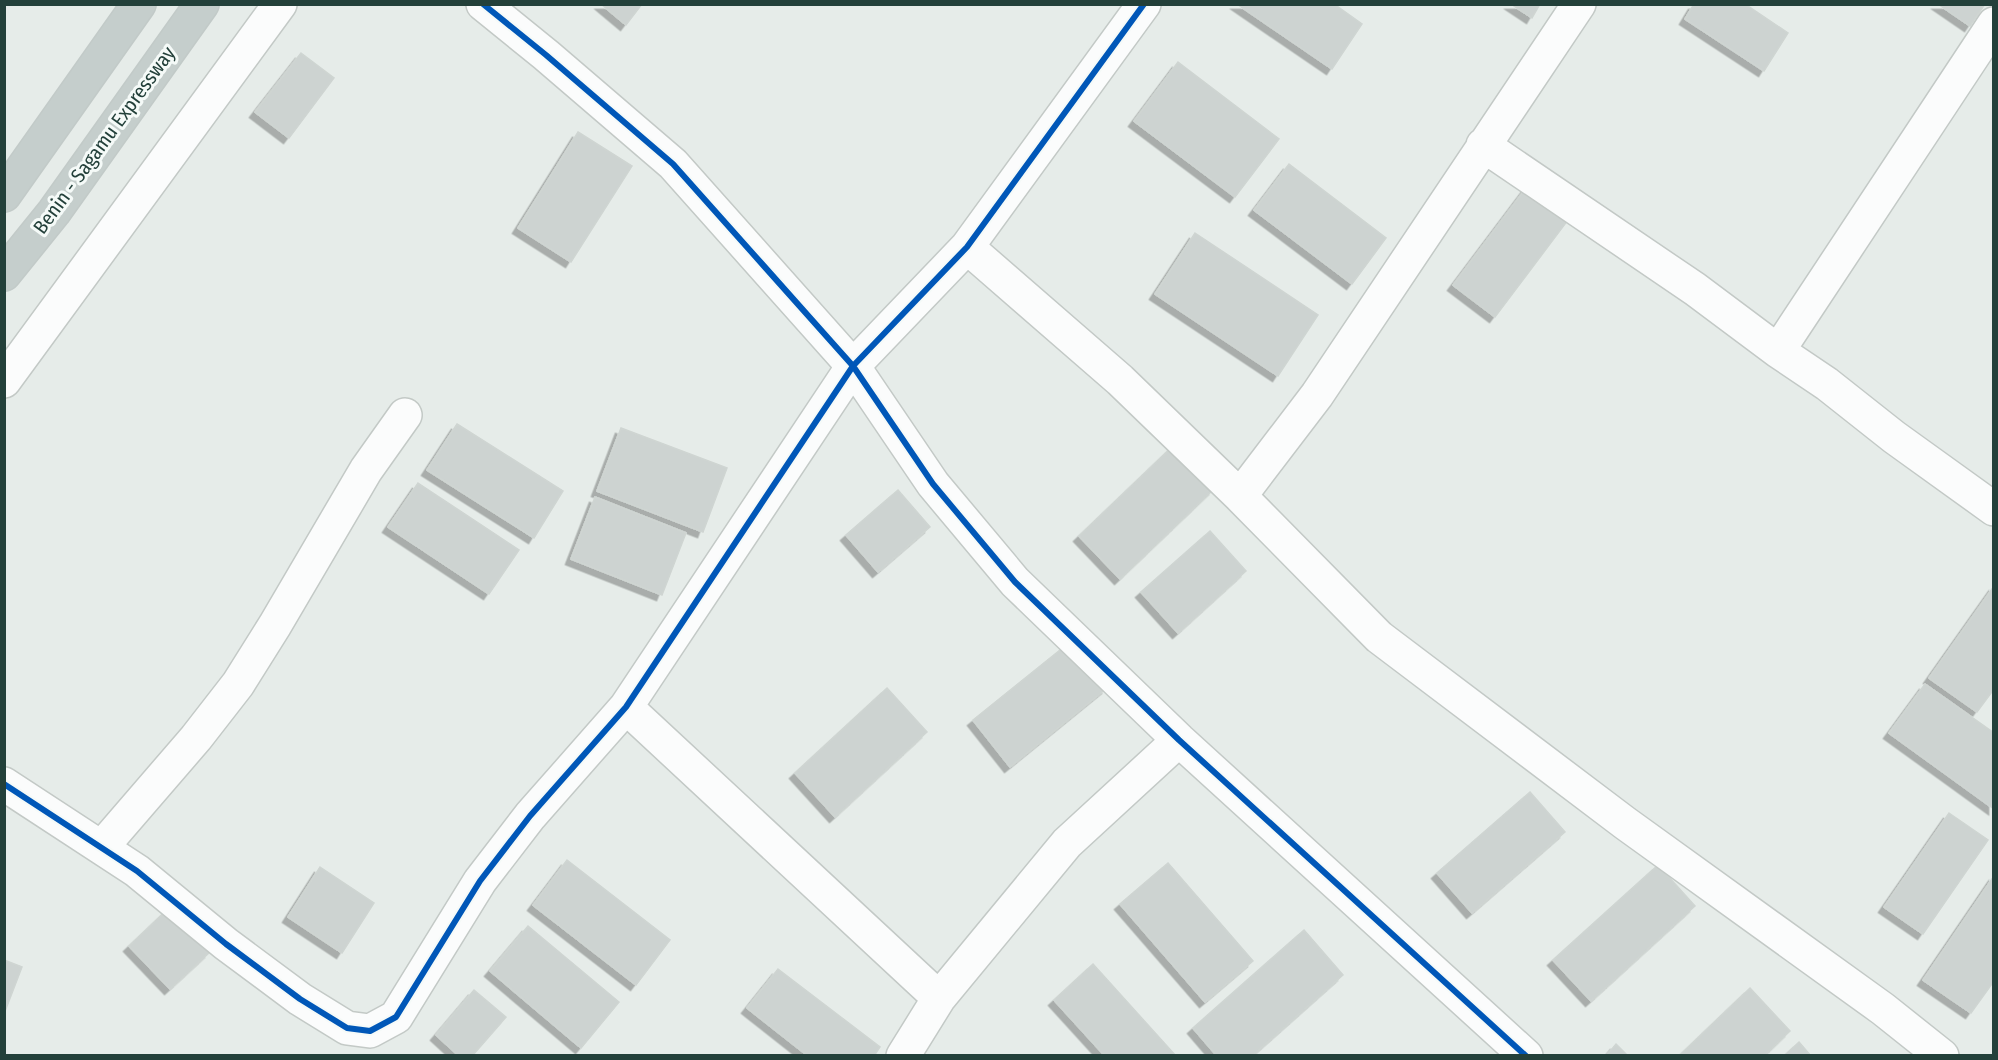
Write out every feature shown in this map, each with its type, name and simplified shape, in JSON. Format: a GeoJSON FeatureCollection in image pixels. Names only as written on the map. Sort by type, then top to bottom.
{"type":"FeatureCollection","features":[{"type":"Feature","properties":{"kind":"highway"},"geometry":{"type":"LineString","coordinates":[[4,195],[139,4]]}},
{"type":"Feature","properties":{"kind":"highway","name":"Benin - Sagamu Expressway"},"geometry":{"type":"LineString","coordinates":[[4,274],[54,212],[202,4]]}},
{"type":"Feature","properties":{"kind":"street"},"geometry":{"type":"LineString","coordinates":[[4,381],[280,4]]}},
{"type":"Feature","properties":{"kind":"street"},"geometry":{"type":"LineString","coordinates":[[483,4],[673,164],[853,366],[933,484],[1015,582],[1179,740],[1526,1056]]}},
{"type":"Feature","properties":{"kind":"street"},"geometry":{"type":"LineString","coordinates":[[4,784],[137,871],[226,944],[300,999],[347,1028],[370,1031],[396,1017],[480,881],[530,816],[626,707],[853,366],[967,247],[1144,4]]}},
{"type":"Feature","properties":{"kind":"street"},"geometry":{"type":"LineString","coordinates":[[1240,496],[1317,395],[1579,4]]}},
{"type":"Feature","properties":{"kind":"street"},"geometry":{"type":"LineString","coordinates":[[1778,351],[1994,24]]}},
{"type":"Feature","properties":{"kind":"street"},"geometry":{"type":"LineString","coordinates":[[1483,145],[1695,289],[1994,509]]}},
{"type":"Feature","properties":{"kind":"street"},"geometry":{"type":"LineString","coordinates":[[967,247],[1120,380],[1240,496],[1378,637],[1624,823],[1883,1009],[1942,1056]]}},
{"type":"Feature","properties":{"kind":"street"},"geometry":{"type":"LineString","coordinates":[[102,847],[196,738],[238,684],[366,470],[405,415]]}},
{"type":"Feature","properties":{"kind":"street"},"geometry":{"type":"LineString","coordinates":[[626,707],[939,998]]}},
{"type":"Feature","properties":{"kind":"street"},"geometry":{"type":"LineString","coordinates":[[903,1056],[939,998],[1067,843],[1179,740]]}},
{"type":"Feature","properties":{"kind":"building"},"geometry":{"type":"Polygon","coordinates":[[[601,4],[642,4],[626,25],[601,4]]]}},
{"type":"Feature","properties":{"kind":"building"},"geometry":{"type":"Polygon","coordinates":[[[1237,4],[1334,4],[1362,24],[1332,69],[1237,4]]]}},
{"type":"Feature","properties":{"kind":"building"},"geometry":{"type":"Polygon","coordinates":[[[1511,4],[1540,4],[1532,18],[1511,4]]]}},
{"type":"Feature","properties":{"kind":"building"},"geometry":{"type":"Polygon","coordinates":[[[1694,4],[1745,4],[1788,33],[1764,71],[1685,19],[1694,4]]]}},
{"type":"Feature","properties":{"kind":"building"},"geometry":{"type":"Polygon","coordinates":[[[1938,4],[1985,4],[1970,26],[1938,4]]]}},
{"type":"Feature","properties":{"kind":"building"},"geometry":{"type":"Polygon","coordinates":[[[301,53],[334,78],[289,138],[255,112],[301,53]]]}},
{"type":"Feature","properties":{"kind":"building"},"geometry":{"type":"Polygon","coordinates":[[[1178,62],[1279,139],[1235,197],[1134,121],[1178,62]]]}},
{"type":"Feature","properties":{"kind":"building"},"geometry":{"type":"Polygon","coordinates":[[[578,132],[632,166],[571,262],[518,228],[578,132]]]}},
{"type":"Feature","properties":{"kind":"building"},"geometry":{"type":"Polygon","coordinates":[[[1289,164],[1386,238],[1352,284],[1254,210],[1289,164]]]}},
{"type":"Feature","properties":{"kind":"building"},"geometry":{"type":"Polygon","coordinates":[[[1529,184],[1571,216],[1495,317],[1453,285],[1529,184]]]}},
{"type":"Feature","properties":{"kind":"building"},"geometry":{"type":"Polygon","coordinates":[[[1195,233],[1318,315],[1278,376],[1155,294],[1195,233]]]}},
{"type":"Feature","properties":{"kind":"building"},"geometry":{"type":"Polygon","coordinates":[[[457,424],[563,491],[534,538],[427,470],[457,424]]]}},
{"type":"Feature","properties":{"kind":"building"},"geometry":{"type":"Polygon","coordinates":[[[621,428],[727,468],[703,532],[597,491],[621,428]]]}},
{"type":"Feature","properties":{"kind":"building"},"geometry":{"type":"Polygon","coordinates":[[[1173,446],[1214,489],[1120,579],[1079,536],[1173,446]]]}},
{"type":"Feature","properties":{"kind":"building"},"geometry":{"type":"Polygon","coordinates":[[[418,483],[519,550],[489,594],[388,527],[418,483]]]}},
{"type":"Feature","properties":{"kind":"building"},"geometry":{"type":"Polygon","coordinates":[[[898,490],[930,527],[878,572],[846,535],[898,490]]]}},
{"type":"Feature","properties":{"kind":"building"},"geometry":{"type":"Polygon","coordinates":[[[595,497],[686,533],[662,595],[571,559],[595,497]]]}},
{"type":"Feature","properties":{"kind":"building"},"geometry":{"type":"Polygon","coordinates":[[[1210,531],[1246,571],[1178,633],[1141,592],[1210,531]]]}},
{"type":"Feature","properties":{"kind":"building"},"geometry":{"type":"Polygon","coordinates":[[[1994,586],[1994,689],[1977,712],[1929,678],[1994,586]]]}},
{"type":"Feature","properties":{"kind":"building"},"geometry":{"type":"Polygon","coordinates":[[[1070,642],[1107,688],[1010,767],[973,720],[1070,642]]]}},
{"type":"Feature","properties":{"kind":"building"},"geometry":{"type":"Polygon","coordinates":[[[1925,684],[1994,733],[1994,809],[1889,733],[1925,684]]]}},
{"type":"Feature","properties":{"kind":"building"},"geometry":{"type":"Polygon","coordinates":[[[887,688],[927,732],[835,817],[795,773],[887,688]]]}},
{"type":"Feature","properties":{"kind":"building"},"geometry":{"type":"Polygon","coordinates":[[[1530,792],[1565,832],[1472,913],[1437,873],[1530,792]]]}},
{"type":"Feature","properties":{"kind":"building"},"geometry":{"type":"Polygon","coordinates":[[[1949,813],[1988,840],[1923,934],[1884,907],[1949,813]]]}},
{"type":"Feature","properties":{"kind":"building"},"geometry":{"type":"Polygon","coordinates":[[[567,860],[670,940],[636,985],[533,905],[567,860]]]}},
{"type":"Feature","properties":{"kind":"building"},"geometry":{"type":"Polygon","coordinates":[[[1168,863],[1253,961],[1205,1002],[1120,904],[1168,863]]]}},
{"type":"Feature","properties":{"kind":"building"},"geometry":{"type":"Polygon","coordinates":[[[1658,865],[1695,906],[1591,1001],[1553,960],[1658,865]]]}},
{"type":"Feature","properties":{"kind":"building"},"geometry":{"type":"Polygon","coordinates":[[[320,867],[374,903],[342,953],[288,917],[320,867]]]}},
{"type":"Feature","properties":{"kind":"building"},"geometry":{"type":"Polygon","coordinates":[[[1994,876],[1994,981],[1971,1013],[1923,980],[1994,876]]]}},
{"type":"Feature","properties":{"kind":"building"},"geometry":{"type":"Polygon","coordinates":[[[169,908],[210,952],[170,989],[129,946],[169,908]]]}},
{"type":"Feature","properties":{"kind":"building"},"geometry":{"type":"Polygon","coordinates":[[[528,926],[619,1002],[581,1048],[490,971],[528,926]]]}},
{"type":"Feature","properties":{"kind":"building"},"geometry":{"type":"Polygon","coordinates":[[[1304,930],[1343,975],[1252,1056],[1217,1056],[1193,1028],[1304,930]]]}},
{"type":"Feature","properties":{"kind":"building"},"geometry":{"type":"Polygon","coordinates":[[[4,960],[22,967],[4,1014],[4,960]]]}},
{"type":"Feature","properties":{"kind":"building"},"geometry":{"type":"Polygon","coordinates":[[[1093,964],[1176,1056],[1105,1056],[1054,1000],[1093,964]]]}},
{"type":"Feature","properties":{"kind":"building"},"geometry":{"type":"Polygon","coordinates":[[[778,969],[880,1047],[874,1056],[808,1056],[747,1008],[778,969]]]}},
{"type":"Feature","properties":{"kind":"building"},"geometry":{"type":"Polygon","coordinates":[[[1750,988],[1790,1031],[1764,1056],[1679,1056],[1750,988]]]}},
{"type":"Feature","properties":{"kind":"building"},"geometry":{"type":"Polygon","coordinates":[[[474,990],[506,1017],[472,1056],[459,1056],[436,1035],[474,990]]]}},
{"type":"Feature","properties":{"kind":"building"},"geometry":{"type":"Polygon","coordinates":[[[1799,1042],[1811,1056],[1784,1056],[1799,1042]]]}},
{"type":"Feature","properties":{"kind":"building"},"geometry":{"type":"Polygon","coordinates":[[[1616,1044],[1628,1056],[1606,1056],[1616,1044]]]}},
{"type":"Feature","properties":{"kind":"cycle path"},"geometry":{"type":"LineString","coordinates":[[483,4],[673,164],[853,366],[933,484],[1015,582],[1179,740],[1526,1056]]}},
{"type":"Feature","properties":{"kind":"cycle path"},"geometry":{"type":"LineString","coordinates":[[4,784],[137,871],[226,944],[300,999],[347,1028],[370,1031],[396,1017],[480,881],[530,816],[626,707],[853,366],[967,247],[1144,4]]}}]}
